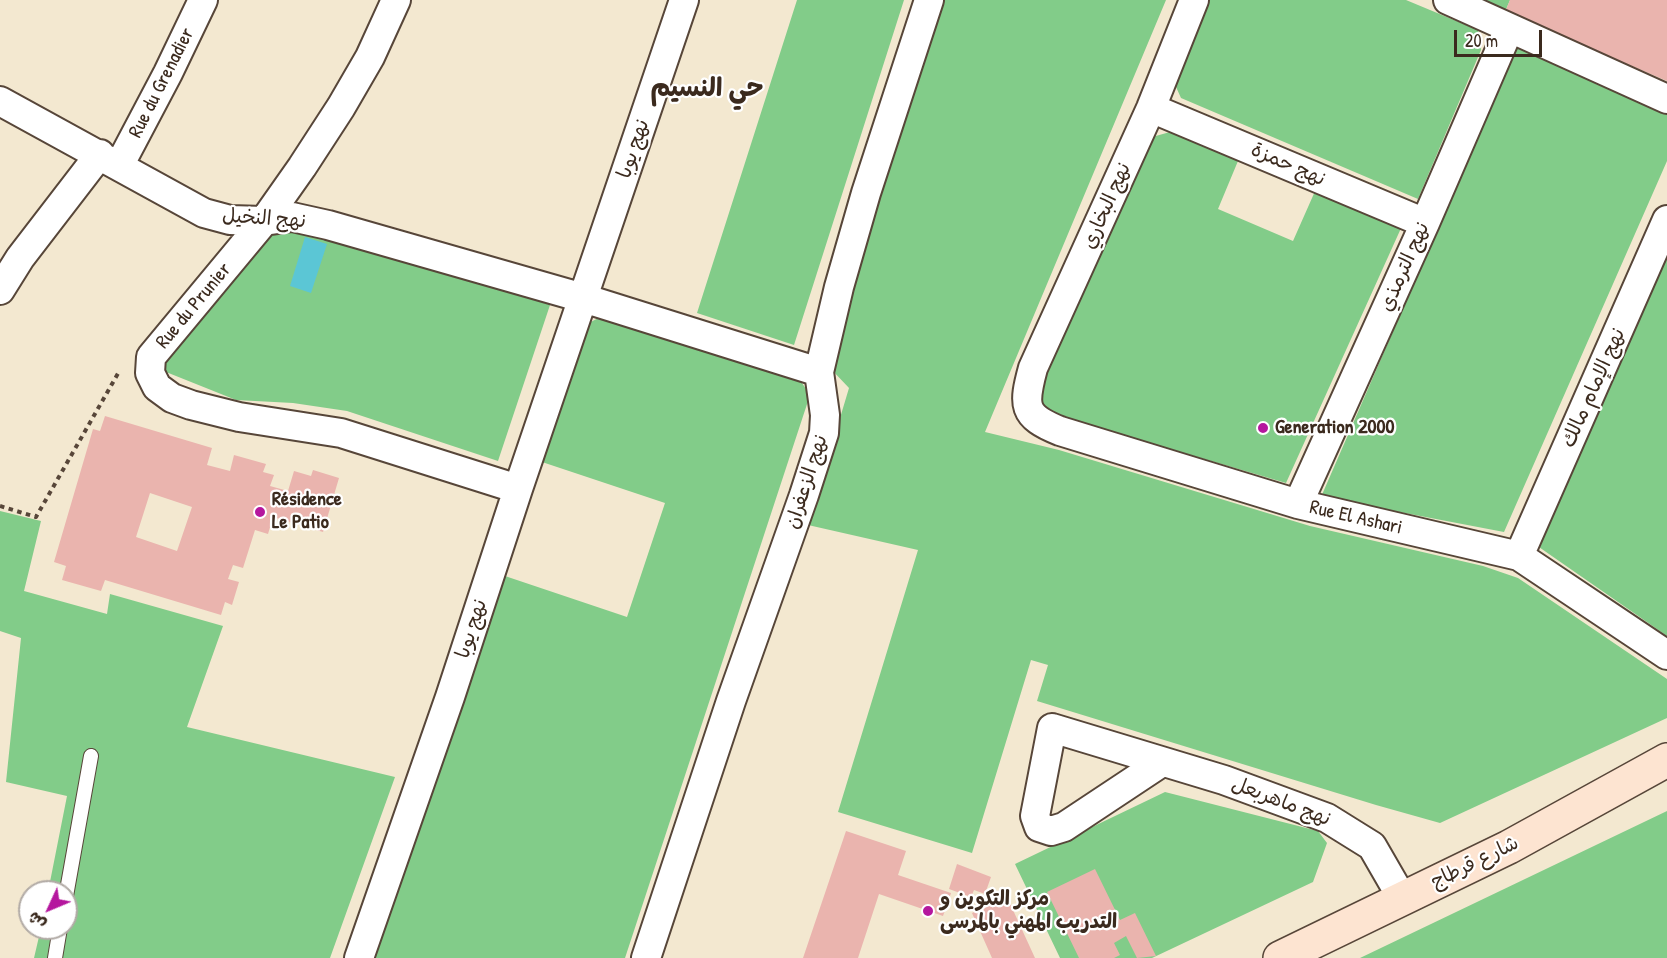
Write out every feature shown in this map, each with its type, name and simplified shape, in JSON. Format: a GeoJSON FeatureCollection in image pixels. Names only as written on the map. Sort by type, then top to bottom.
{"type":"FeatureCollection","features":[{"type":"Feature","properties":{"kind":"street","name":"Rue du Grenadier"},"geometry":{"type":"LineString","coordinates":[[0,290],[20,258],[109,160],[203,0]]}},
{"type":"Feature","properties":{"kind":"street","name":"Rue du Prunier"},"geometry":{"type":"LineString","coordinates":[[396,0],[370,57],[341,107],[264,221],[151,357],[150,372],[157,387],[172,398],[191,405],[239,417],[341,433],[518,489]]}},
{"type":"Feature","properties":{"kind":"street","name":"نهج يوبا"},"geometry":{"type":"LineString","coordinates":[[358,958],[450,697],[684,0]]}},
{"type":"Feature","properties":{"kind":"street","name":"نهج الزعفران"},"geometry":{"type":"LineString","coordinates":[[646,958],[731,701],[824,433],[825,415],[819,372],[839,286],[866,193],[929,0]]}},
{"type":"Feature","properties":{"kind":"street","name":"نهج البخاري"},"geometry":{"type":"LineString","coordinates":[[1030,412],[1025,396],[1033,368],[1151,108],[1194,0]]}},
{"type":"Feature","properties":{"kind":"street"},"geometry":{"type":"LineString","coordinates":[[1448,0],[1667,99]]}},
{"type":"Feature","properties":{"kind":"street","name":"نهج الترمذي"},"geometry":{"type":"LineString","coordinates":[[1298,504],[1425,223],[1509,29]]}},
{"type":"Feature","properties":{"kind":"street","name":"نهج النخيل"},"geometry":{"type":"LineString","coordinates":[[0,101],[204,213],[230,220],[264,221],[286,217],[299,218],[583,298]]}},
{"type":"Feature","properties":{"kind":"street","name":"نهج حمزة"},"geometry":{"type":"LineString","coordinates":[[1151,108],[1425,223]]}},
{"type":"Feature","properties":{"kind":"street","name":"نهج الإمام مالك"},"geometry":{"type":"LineString","coordinates":[[1519,556],[1667,220]]}},
{"type":"Feature","properties":{"kind":"street"},"geometry":{"type":"LineString","coordinates":[[583,298],[819,372]]}},
{"type":"Feature","properties":{"kind":"street","name":"Rue El Ashari"},"geometry":{"type":"LineString","coordinates":[[1030,412],[1040,423],[1060,431],[1298,504],[1519,556],[1667,655]]}},
{"type":"Feature","properties":{"kind":"street","name":"نهج ماهربعل"},"geometry":{"type":"LineString","coordinates":[[1162,762],[1064,827],[1051,831],[1039,827],[1035,816],[1052,728],[1224,780],[1327,818],[1372,846],[1402,898]]}},
{"type":"Feature","properties":{"kind":"street","name":"شارع قرطاج"},"geometry":{"type":"LineString","coordinates":[[1280,958],[1509,847],[1667,760]]}},
{"type":"Feature","properties":{"kind":"lane"},"geometry":{"type":"LineString","coordinates":[[69,880],[91,756]]}},
{"type":"Feature","properties":{"kind":"lane"},"geometry":{"type":"LineString","coordinates":[[55,958],[58,940]]}},
{"type":"Feature","properties":{"kind":"path"},"geometry":{"type":"LineString","coordinates":[[0,506],[36,517],[125,361],[151,357]]}},
{"type":"Feature","properties":{"kind":"green space"},"geometry":{"type":"Polygon","coordinates":[[[797,0],[904,0],[794,345],[697,313],[797,0]]]}},
{"type":"Feature","properties":{"kind":"green space"},"geometry":{"type":"Polygon","coordinates":[[[943,0],[1166,0],[985,432],[1059,450],[1310,526],[1483,566],[1518,578],[1667,679],[1667,718],[1440,823],[1037,701],[1048,665],[1031,660],[972,853],[838,812],[918,550],[808,525],[849,388],[831,369],[870,230],[943,0]]]}},
{"type":"Feature","properties":{"kind":"green space"},"geometry":{"type":"Polygon","coordinates":[[[1206,0],[1406,0],[1478,30],[1481,50],[1418,199],[1181,98],[1172,78],[1206,0]]]}},
{"type":"Feature","properties":{"kind":"green space"},"geometry":{"type":"Polygon","coordinates":[[[1478,0],[1510,0],[1505,12],[1478,0]]]}},
{"type":"Feature","properties":{"kind":"green space"},"geometry":{"type":"Polygon","coordinates":[[[1517,46],[1667,112],[1667,161],[1504,532],[1321,497],[1517,46]]]}},
{"type":"Feature","properties":{"kind":"green space"},"geometry":{"type":"Polygon","coordinates":[[[1170,132],[1238,161],[1218,209],[1293,241],[1316,189],[1402,226],[1286,483],[1041,411],[1038,390],[1145,139],[1170,132]]]}},
{"type":"Feature","properties":{"kind":"green space"},"geometry":{"type":"Polygon","coordinates":[[[274,223],[551,302],[498,461],[347,411],[293,403],[236,400],[161,370],[188,320],[274,223]]]}},
{"type":"Feature","properties":{"kind":"green space"},"geometry":{"type":"Polygon","coordinates":[[[1667,239],[1667,636],[1536,545],[1667,239]]]}},
{"type":"Feature","properties":{"kind":"green space"},"geometry":{"type":"Polygon","coordinates":[[[608,313],[798,377],[810,395],[625,958],[374,958],[502,575],[627,617],[665,503],[539,461],[583,326],[608,313]]]}},
{"type":"Feature","properties":{"kind":"green space"},"geometry":{"type":"Polygon","coordinates":[[[0,511],[41,521],[24,591],[107,614],[110,594],[223,626],[187,727],[395,777],[330,958],[34,958],[38,940],[78,940],[78,880],[50,880],[67,796],[6,782],[21,638],[0,631],[0,511]]]}},
{"type":"Feature","properties":{"kind":"green space"},"geometry":{"type":"Polygon","coordinates":[[[1165,792],[1318,831],[1327,843],[1313,882],[1152,958],[1060,958],[1015,864],[1165,792]]]}},
{"type":"Feature","properties":{"kind":"green space"},"geometry":{"type":"Polygon","coordinates":[[[1667,811],[1667,958],[1360,958],[1667,811]]]}},
{"type":"Feature","properties":{"kind":"water"},"geometry":{"type":"Polygon","coordinates":[[[305,237],[327,244],[311,293],[290,286],[305,237]]]}},
{"type":"Feature","properties":{"kind":"building"},"geometry":{"type":"Polygon","coordinates":[[[1510,0],[1667,0],[1667,81],[1505,12],[1510,0]]]}},
{"type":"Feature","properties":{"kind":"building","name":"Résidence Le Patio"},"geometry":{"type":"Polygon","coordinates":[[[105,416],[212,448],[207,465],[230,471],[234,455],[266,464],[263,472],[274,475],[270,486],[288,491],[294,471],[311,476],[313,470],[339,478],[323,532],[273,517],[268,534],[255,530],[243,568],[233,565],[228,579],[239,582],[232,605],[225,602],[221,615],[105,580],[101,591],[62,580],[66,566],[54,562],[93,429],[100,431],[105,416]],[[150,493],[136,537],[177,551],[192,507],[150,493]]]}},
{"type":"Feature","properties":{"kind":"building"},"geometry":{"type":"Polygon","coordinates":[[[846,831],[906,851],[898,875],[951,893],[943,916],[879,894],[858,958],[803,958],[846,831]]]}},
{"type":"Feature","properties":{"kind":"building"},"geometry":{"type":"Polygon","coordinates":[[[957,864],[991,877],[985,894],[974,890],[971,897],[949,889],[957,864]]]}},
{"type":"Feature","properties":{"kind":"building"},"geometry":{"type":"Polygon","coordinates":[[[1095,869],[1120,920],[1135,913],[1156,956],[1137,958],[1126,936],[1114,943],[1120,955],[1114,958],[1079,958],[1047,892],[1095,869]]]}},
{"type":"Feature","properties":{"kind":"building"},"geometry":{"type":"Polygon","coordinates":[[[1007,897],[1035,958],[992,958],[972,913],[1007,897]]]}},
{"type":"Feature","properties":{"kind":"place","name":"Generation 2000"},"geometry":{"type":"Point","coordinates":[1263,428]}},
{"type":"Feature","properties":{"kind":"place","name":"Résidence Le Patio"},"geometry":{"type":"Point","coordinates":[260,512]}},
{"type":"Feature","properties":{"kind":"place","name":"مركز التكوين و التدريب المهني بالمرسى"},"geometry":{"type":"Point","coordinates":[928,911]}},
{"type":"Feature","properties":{"kind":"district","name":"حي النسيم"},"geometry":{"type":"Point","coordinates":[707,89]}}]}
